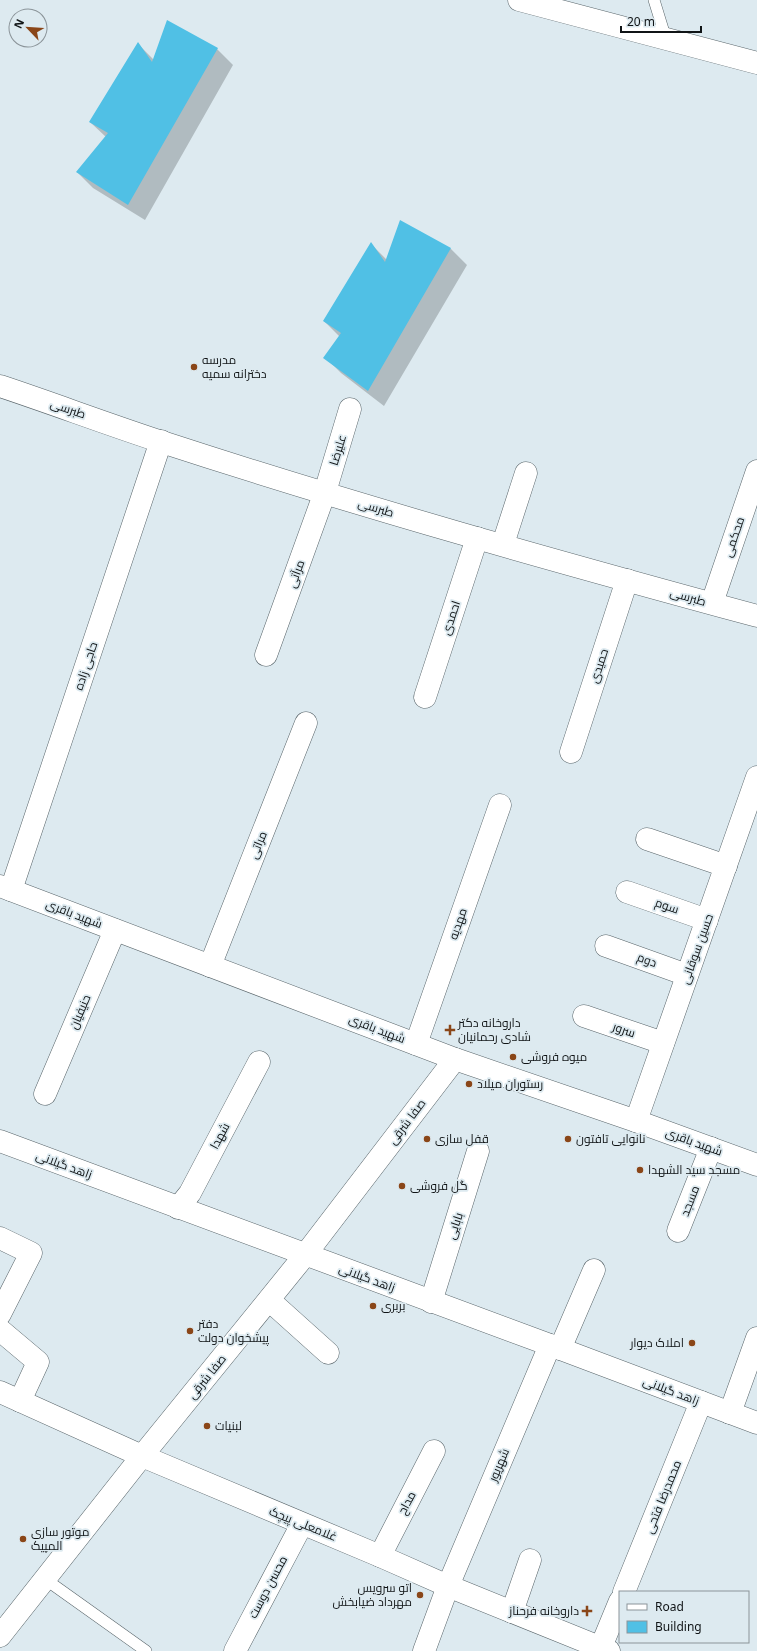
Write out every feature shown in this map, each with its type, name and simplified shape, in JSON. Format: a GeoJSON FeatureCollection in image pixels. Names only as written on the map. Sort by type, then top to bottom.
{"type":"FeatureCollection","features":[{"type":"Feature","properties":{"kind":"street"},"geometry":{"type":"LineString","coordinates":[[519,0],[757,63]]}},
{"type":"Feature","properties":{"kind":"street","name":"طبرسی"},"geometry":{"type":"LineString","coordinates":[[0,386],[161,442],[325,492],[477,538],[757,616]]}},
{"type":"Feature","properties":{"kind":"street","name":"علیرضا"},"geometry":{"type":"LineString","coordinates":[[325,492],[350,409]]}},
{"type":"Feature","properties":{"kind":"street","name":"حاجی زاده"},"geometry":{"type":"LineString","coordinates":[[5,888],[161,442]]}},
{"type":"Feature","properties":{"kind":"street","name":"محکمی"},"geometry":{"type":"LineString","coordinates":[[712,603],[757,471]]}},
{"type":"Feature","properties":{"kind":"street"},"geometry":{"type":"LineString","coordinates":[[503,544],[526,473]]}},
{"type":"Feature","properties":{"kind":"street","name":"مرآتی"},"geometry":{"type":"LineString","coordinates":[[266,655],[325,492]]}},
{"type":"Feature","properties":{"kind":"street","name":"احمدی"},"geometry":{"type":"LineString","coordinates":[[425,697],[477,538]]}},
{"type":"Feature","properties":{"kind":"street","name":"حمیدی"},"geometry":{"type":"LineString","coordinates":[[571,752],[627,580]]}},
{"type":"Feature","properties":{"kind":"street","name":"مراتی"},"geometry":{"type":"LineString","coordinates":[[210,966],[306,724]]}},
{"type":"Feature","properties":{"kind":"street","name":"حسین سوقانی"},"geometry":{"type":"LineString","coordinates":[[636,1121],[757,777]]}},
{"type":"Feature","properties":{"kind":"street","name":"مهدیه"},"geometry":{"type":"LineString","coordinates":[[416,1044],[500,805]]}},
{"type":"Feature","properties":{"kind":"street"},"geometry":{"type":"LineString","coordinates":[[648,839],[726,866]]}},
{"type":"Feature","properties":{"kind":"street","name":"شهید باقری"},"geometry":{"type":"LineString","coordinates":[[5,888],[455,1059],[636,1121],[757,1166]]}},
{"type":"Feature","properties":{"kind":"street","name":"سوم"},"geometry":{"type":"LineString","coordinates":[[626,892],[707,920]]}},
{"type":"Feature","properties":{"kind":"street","name":"حنیفیان"},"geometry":{"type":"LineString","coordinates":[[45,1094],[115,930]]}},
{"type":"Feature","properties":{"kind":"street","name":"دوم"},"geometry":{"type":"LineString","coordinates":[[606,946],[688,975]]}},
{"type":"Feature","properties":{"kind":"street","name":"سرور"},"geometry":{"type":"LineString","coordinates":[[584,1016],[663,1044]]}},
{"type":"Feature","properties":{"kind":"street","name":"صفا شرقی"},"geometry":{"type":"LineString","coordinates":[[0,1636],[142,1456],[305,1255],[455,1059]]}},
{"type":"Feature","properties":{"kind":"street","name":"شهدا"},"geometry":{"type":"LineString","coordinates":[[178,1208],[190,1193],[260,1062]]}},
{"type":"Feature","properties":{"kind":"street","name":"زاهد گیلانی"},"geometry":{"type":"LineString","coordinates":[[0,1141],[757,1423]]}},
{"type":"Feature","properties":{"kind":"street","name":"مسجد"},"geometry":{"type":"LineString","coordinates":[[678,1231],[711,1148]]}},
{"type":"Feature","properties":{"kind":"street","name":"بابایی"},"geometry":{"type":"LineString","coordinates":[[431,1302],[478,1150]]}},
{"type":"Feature","properties":{"kind":"street"},"geometry":{"type":"LineString","coordinates":[[0,1238],[31,1253],[0,1314]]}},
{"type":"Feature","properties":{"kind":"street","name":"شهریور"},"geometry":{"type":"LineString","coordinates":[[424,1651],[448,1586],[555,1347],[594,1270]]}},
{"type":"Feature","properties":{"kind":"street"},"geometry":{"type":"LineString","coordinates":[[269,1300],[328,1352]]}},
{"type":"Feature","properties":{"kind":"street"},"geometry":{"type":"LineString","coordinates":[[0,1330],[38,1362],[20,1401]]}},
{"type":"Feature","properties":{"kind":"street"},"geometry":{"type":"LineString","coordinates":[[730,1413],[757,1338]]}},
{"type":"Feature","properties":{"kind":"street","name":"غلامعلی پیچک"},"geometry":{"type":"LineString","coordinates":[[0,1392],[142,1456],[302,1524],[448,1586],[605,1649]]}},
{"type":"Feature","properties":{"kind":"street","name":"محمدرضا فتحی"},"geometry":{"type":"LineString","coordinates":[[624,1591],[701,1402]]}},
{"type":"Feature","properties":{"kind":"street","name":"مداح"},"geometry":{"type":"LineString","coordinates":[[380,1556],[434,1451]]}},
{"type":"Feature","properties":{"kind":"street","name":"محسن دوست"},"geometry":{"type":"LineString","coordinates":[[235,1651],[302,1524]]}},
{"type":"Feature","properties":{"kind":"street"},"geometry":{"type":"LineString","coordinates":[[512,1612],[530,1560]]}},
{"type":"Feature","properties":{"kind":"street"},"geometry":{"type":"LineString","coordinates":[[605,1649],[619,1604]]}},
{"type":"Feature","properties":{"kind":"lane"},"geometry":{"type":"LineString","coordinates":[[654,0],[666,40]]}},
{"type":"Feature","properties":{"kind":"lane"},"geometry":{"type":"LineString","coordinates":[[45,1579],[146,1651]]}},
{"type":"Feature","properties":{"kind":"building"},"geometry":{"type":"Polygon","coordinates":[[[167,20],[218,48],[128,205],[76,172],[108,133],[89,122],[138,42],[152,62],[167,20]]]}},
{"type":"Feature","properties":{"kind":"building"},"geometry":{"type":"Polygon","coordinates":[[[400,220],[451,248],[368,391],[323,358],[341,333],[323,321],[371,242],[385,262],[400,220]]]}},
{"type":"Feature","properties":{"kind":"place","name":"مدرسه دخترانه سمیه"},"geometry":{"type":"Point","coordinates":[194,367]}},
{"type":"Feature","properties":{"kind":"place","name":"داروخانه دکتر شادی رحمانیان"},"geometry":{"type":"Point","coordinates":[450,1030]}},
{"type":"Feature","properties":{"kind":"place","name":"میوه فروشی"},"geometry":{"type":"Point","coordinates":[513,1057]}},
{"type":"Feature","properties":{"kind":"place","name":"رستوران میلاد"},"geometry":{"type":"Point","coordinates":[469,1084]}},
{"type":"Feature","properties":{"kind":"place","name":"قفل سازی"},"geometry":{"type":"Point","coordinates":[427,1139]}},
{"type":"Feature","properties":{"kind":"place","name":"نانوایی تافتون"},"geometry":{"type":"Point","coordinates":[568,1139]}},
{"type":"Feature","properties":{"kind":"place","name":"مسجد سید الشهدا"},"geometry":{"type":"Point","coordinates":[640,1170]}},
{"type":"Feature","properties":{"kind":"place","name":"گل فروشی"},"geometry":{"type":"Point","coordinates":[402,1186]}},
{"type":"Feature","properties":{"kind":"place","name":"بربری"},"geometry":{"type":"Point","coordinates":[373,1306]}},
{"type":"Feature","properties":{"kind":"place","name":"دفتر پیشخوان دولت"},"geometry":{"type":"Point","coordinates":[190,1331]}},
{"type":"Feature","properties":{"kind":"place","name":"املاک دیوار"},"geometry":{"type":"Point","coordinates":[692,1343]}},
{"type":"Feature","properties":{"kind":"place","name":"لبنیات"},"geometry":{"type":"Point","coordinates":[207,1426]}},
{"type":"Feature","properties":{"kind":"place","name":"موتور سازی المپیک"},"geometry":{"type":"Point","coordinates":[23,1539]}},
{"type":"Feature","properties":{"kind":"place","name":"اتو سرویس مهرداد ضیابخش"},"geometry":{"type":"Point","coordinates":[420,1595]}},
{"type":"Feature","properties":{"kind":"place","name":"داروخانه فرحناز"},"geometry":{"type":"Point","coordinates":[587,1611]}}]}
